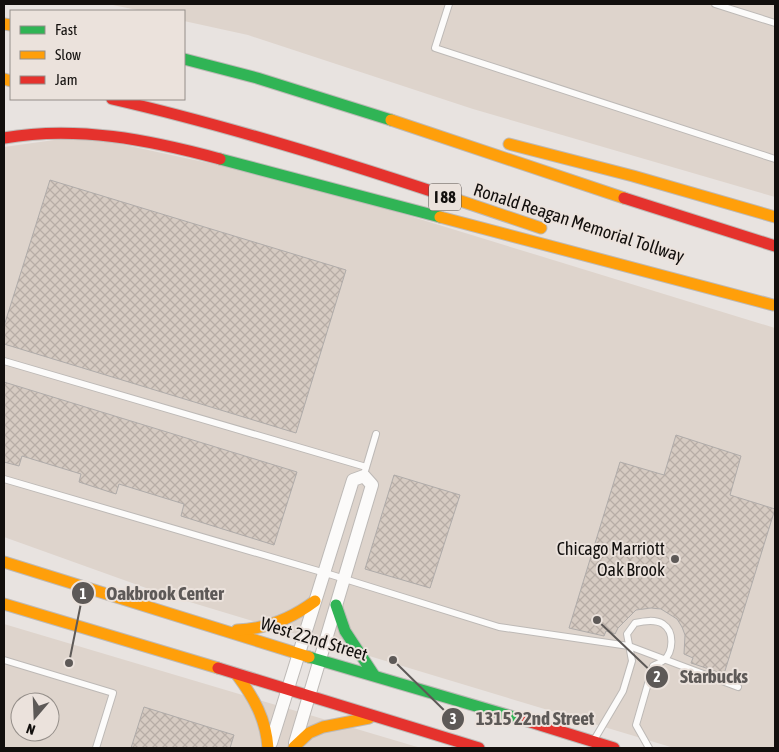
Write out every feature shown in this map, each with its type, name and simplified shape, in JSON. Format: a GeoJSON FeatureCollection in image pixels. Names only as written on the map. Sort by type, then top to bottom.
{"type":"FeatureCollection","features":[{"type":"Feature","properties":{"kind":"main road","name":"Ronald Reagan Memorial Tollway"},"geometry":{"type":"LineString","coordinates":[[185,59],[257,78],[440,135],[629,200],[775,246]]}},
{"type":"Feature","properties":{"kind":"main road"},"geometry":{"type":"LineString","coordinates":[[257,78],[459,131]]}},
{"type":"Feature","properties":{"kind":"main road","name":"Ronald Reagan Memorial Tollway"},"geometry":{"type":"LineString","coordinates":[[116,100],[259,136],[556,233]]}},
{"type":"Feature","properties":{"kind":"main road"},"geometry":{"type":"LineString","coordinates":[[4,138],[43,132],[81,134],[139,141],[202,154],[774,306]]}},
{"type":"Feature","properties":{"kind":"main road"},"geometry":{"type":"LineString","coordinates":[[498,141],[633,176],[775,217]]}},
{"type":"Feature","properties":{"kind":"main road","name":"Ronald Reagan Memorial Tollway"},"geometry":{"type":"LineString","coordinates":[[594,246],[774,306]]}},
{"type":"Feature","properties":{"kind":"main road","name":"West 22nd Street"},"geometry":{"type":"LineString","coordinates":[[4,562],[320,660],[614,748]]}},
{"type":"Feature","properties":{"kind":"main road"},"geometry":{"type":"LineString","coordinates":[[226,630],[253,630],[270,626],[289,619],[316,601]]}},
{"type":"Feature","properties":{"kind":"main road"},"geometry":{"type":"LineString","coordinates":[[4,604],[479,748]]}},
{"type":"Feature","properties":{"kind":"main road"},"geometry":{"type":"LineString","coordinates":[[336,605],[344,631],[374,675]]}},
{"type":"Feature","properties":{"kind":"main road"},"geometry":{"type":"LineString","coordinates":[[237,675],[255,698],[263,715],[268,733],[268,748]]}},
{"type":"Feature","properties":{"kind":"main road"},"geometry":{"type":"LineString","coordinates":[[293,747],[309,733],[323,727],[376,717]]}},
{"type":"Feature","properties":{"kind":"street"},"geometry":{"type":"LineString","coordinates":[[268,748],[353,480],[365,471],[372,485],[293,747]]}},
{"type":"Feature","properties":{"kind":"lane"},"geometry":{"type":"LineString","coordinates":[[449,4],[435,48],[775,159]]}},
{"type":"Feature","properties":{"kind":"lane"},"geometry":{"type":"LineString","coordinates":[[715,4],[775,23]]}},
{"type":"Feature","properties":{"kind":"lane"},"geometry":{"type":"LineString","coordinates":[[4,361],[365,471],[376,434]]}},
{"type":"Feature","properties":{"kind":"lane"},"geometry":{"type":"LineString","coordinates":[[4,479],[345,578],[499,627],[630,646],[738,688]]}},
{"type":"Feature","properties":{"kind":"lane"},"geometry":{"type":"LineString","coordinates":[[593,742],[623,691],[632,661],[627,634],[635,623],[649,620],[663,624],[670,633],[672,647],[664,660],[653,666],[636,725],[649,748]]}},
{"type":"Feature","properties":{"kind":"lane"},"geometry":{"type":"LineString","coordinates":[[4,660],[113,693],[96,748]]}},
{"type":"Feature","properties":{"kind":"shaded area"},"geometry":{"type":"Polygon","coordinates":[[[108,4],[775,4],[775,197],[473,109],[248,35],[185,21],[185,10],[137,10],[108,4]]]}},
{"type":"Feature","properties":{"kind":"shaded area"},"geometry":{"type":"Polygon","coordinates":[[[83,136],[302,183],[775,328],[775,748],[674,748],[160,593],[4,537],[4,147],[83,136]]]}},
{"type":"Feature","properties":{"kind":"shaded area"},"geometry":{"type":"Polygon","coordinates":[[[4,624],[422,748],[4,748],[4,624]]]}},
{"type":"Feature","properties":{"kind":"building"},"geometry":{"type":"Polygon","coordinates":[[[50,180],[346,270],[296,433],[4,344],[4,326],[50,180]]]}},
{"type":"Feature","properties":{"kind":"building"},"geometry":{"type":"Polygon","coordinates":[[[4,382],[297,472],[274,545],[181,516],[184,504],[119,484],[116,494],[79,482],[81,474],[22,456],[19,466],[4,462],[4,382]]]}},
{"type":"Feature","properties":{"kind":"building","name":"Chicago Marriott Oak Brook"},"geometry":{"type":"Polygon","coordinates":[[[676,435],[741,456],[730,495],[775,509],[724,674],[691,663],[693,658],[684,654],[685,635],[682,627],[677,619],[661,609],[636,610],[618,628],[615,634],[606,631],[604,636],[569,628],[620,462],[664,475],[676,435]]]}},
{"type":"Feature","properties":{"kind":"building"},"geometry":{"type":"Polygon","coordinates":[[[394,475],[460,495],[430,588],[365,569],[394,475]]]}},
{"type":"Feature","properties":{"kind":"building"},"geometry":{"type":"Polygon","coordinates":[[[144,707],[234,735],[230,748],[131,748],[144,707]]]}},
{"type":"Feature","properties":{"kind":"traffic: fast"},"geometry":{"type":"LineString","coordinates":[[185,59],[257,78],[391,120]]}},
{"type":"Feature","properties":{"kind":"traffic: fast"},"geometry":{"type":"LineString","coordinates":[[220,159],[440,217]]}},
{"type":"Feature","properties":{"kind":"traffic: fast"},"geometry":{"type":"LineString","coordinates":[[336,605],[345,631],[374,675]]}},
{"type":"Feature","properties":{"kind":"traffic: fast"},"geometry":{"type":"LineString","coordinates":[[309,657],[524,720]]}},
{"type":"Feature","properties":{"kind":"traffic: slow"},"geometry":{"type":"LineString","coordinates":[[4,24],[10,25]]}},
{"type":"Feature","properties":{"kind":"traffic: slow"},"geometry":{"type":"LineString","coordinates":[[4,79],[10,81]]}},
{"type":"Feature","properties":{"kind":"traffic: slow"},"geometry":{"type":"LineString","coordinates":[[391,120],[624,198]]}},
{"type":"Feature","properties":{"kind":"traffic: slow"},"geometry":{"type":"LineString","coordinates":[[509,144],[633,176],[775,217]]}},
{"type":"Feature","properties":{"kind":"traffic: slow"},"geometry":{"type":"LineString","coordinates":[[449,197],[541,228]]}},
{"type":"Feature","properties":{"kind":"traffic: slow"},"geometry":{"type":"LineString","coordinates":[[440,217],[773,305]]}},
{"type":"Feature","properties":{"kind":"traffic: slow"},"geometry":{"type":"LineString","coordinates":[[4,562],[309,657]]}},
{"type":"Feature","properties":{"kind":"traffic: slow"},"geometry":{"type":"LineString","coordinates":[[237,630],[258,628],[278,622],[297,613],[315,601]]}},
{"type":"Feature","properties":{"kind":"traffic: slow"},"geometry":{"type":"LineString","coordinates":[[4,604],[218,668]]}},
{"type":"Feature","properties":{"kind":"traffic: slow"},"geometry":{"type":"LineString","coordinates":[[237,675],[249,692],[262,718],[268,748]]}},
{"type":"Feature","properties":{"kind":"traffic: slow"},"geometry":{"type":"LineString","coordinates":[[294,747],[309,733],[323,727],[369,718]]}},
{"type":"Feature","properties":{"kind":"traffic: jam"},"geometry":{"type":"LineString","coordinates":[[116,100],[282,144],[449,197]]}},
{"type":"Feature","properties":{"kind":"traffic: jam"},"geometry":{"type":"LineString","coordinates":[[4,138],[58,133],[113,136],[167,146],[220,159]]}},
{"type":"Feature","properties":{"kind":"traffic: jam"},"geometry":{"type":"LineString","coordinates":[[624,198],[775,246]]}},
{"type":"Feature","properties":{"kind":"traffic: jam"},"geometry":{"type":"LineString","coordinates":[[218,668],[479,748]]}},
{"type":"Feature","properties":{"kind":"traffic: jam"},"geometry":{"type":"LineString","coordinates":[[524,720],[614,748]]}},
{"type":"Feature","properties":{"kind":"place","name":"Chicago Marriott Oak Brook"},"geometry":{"type":"Point","coordinates":[675,559]}},
{"type":"Feature","properties":{"kind":"place","name":"Starbucks"},"geometry":{"type":"Point","coordinates":[597,620]}},
{"type":"Feature","properties":{"kind":"place","name":"1315 22nd Street"},"geometry":{"type":"Point","coordinates":[393,660]}},
{"type":"Feature","properties":{"kind":"place","name":"Oakbrook Center"},"geometry":{"type":"Point","coordinates":[69,663]}}]}
